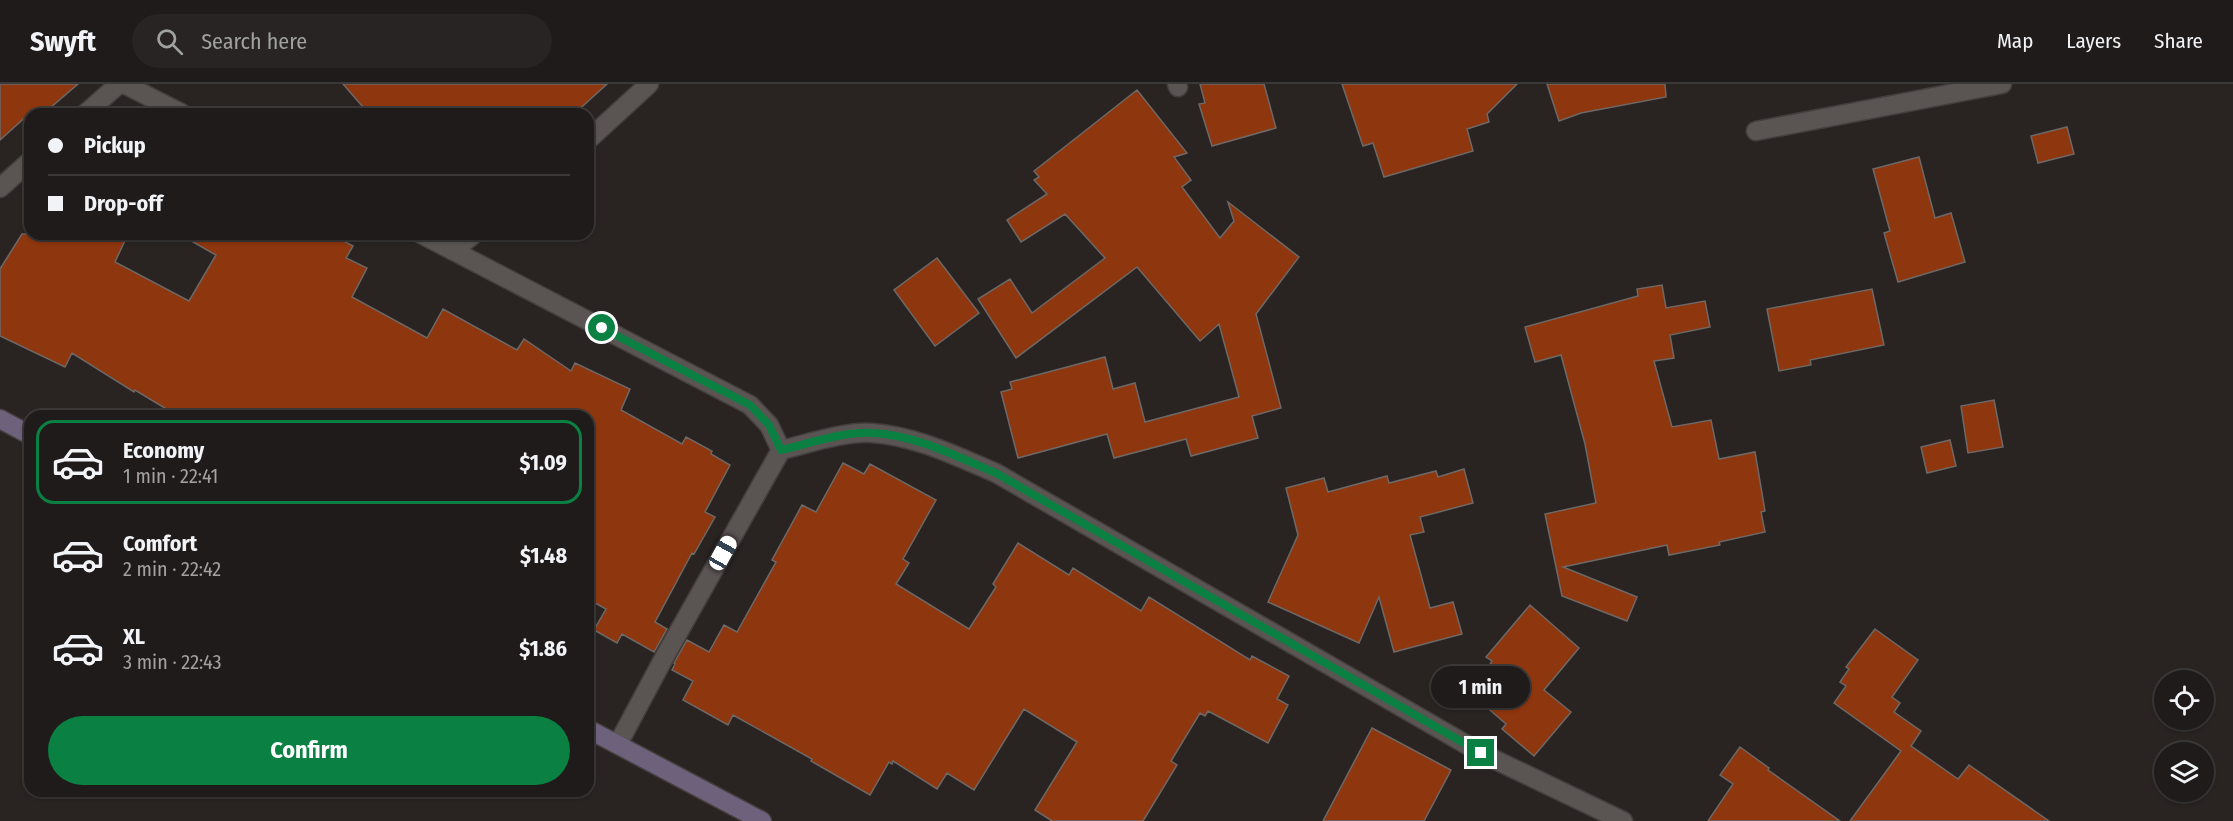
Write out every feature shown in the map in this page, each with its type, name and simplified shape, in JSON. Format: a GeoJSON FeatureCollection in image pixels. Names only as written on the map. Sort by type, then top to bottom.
{"type":"FeatureCollection","features":[{"type":"Feature","properties":{"kind":"main road"},"geometry":{"type":"LineString","coordinates":[[0,419],[24,432]]}},
{"type":"Feature","properties":{"kind":"main road"},"geometry":{"type":"LineString","coordinates":[[594,732],[762,821]]}},
{"type":"Feature","properties":{"kind":"street"},"geometry":{"type":"LineString","coordinates":[[92,108],[119,84]]}},
{"type":"Feature","properties":{"kind":"street"},"geometry":{"type":"LineString","coordinates":[[124,84],[171,108]]}},
{"type":"Feature","properties":{"kind":"street"},"geometry":{"type":"LineString","coordinates":[[594,134],[649,84]]}},
{"type":"Feature","properties":{"kind":"street"},"geometry":{"type":"LineString","coordinates":[[1756,131],[2002,84]]}},
{"type":"Feature","properties":{"kind":"street"},"geometry":{"type":"LineString","coordinates":[[0,188],[24,166]]}},
{"type":"Feature","properties":{"kind":"street"},"geometry":{"type":"LineString","coordinates":[[433,240],[750,405],[769,425],[781,450]]}},
{"type":"Feature","properties":{"kind":"street"},"geometry":{"type":"LineString","coordinates":[[453,250],[466,240]]}},
{"type":"Feature","properties":{"kind":"street"},"geometry":{"type":"LineString","coordinates":[[618,744],[781,450],[830,438],[871,433],[926,443],[996,473],[1481,753],[1623,821]]}},
{"type":"Feature","properties":{"kind":"building"},"geometry":{"type":"Polygon","coordinates":[[[0,84],[78,84],[50,108],[24,108],[24,118],[0,140],[0,84]]]}},
{"type":"Feature","properties":{"kind":"building"},"geometry":{"type":"Polygon","coordinates":[[[343,84],[607,84],[581,108],[364,108],[343,84]]]}},
{"type":"Feature","properties":{"kind":"building"},"geometry":{"type":"Polygon","coordinates":[[[1200,84],[1264,84],[1276,128],[1212,146],[1199,104],[1205,103],[1200,84]]]}},
{"type":"Feature","properties":{"kind":"building"},"geometry":{"type":"Polygon","coordinates":[[[1342,84],[1517,84],[1487,114],[1489,122],[1467,129],[1473,151],[1384,177],[1373,143],[1363,146],[1342,84]]]}},
{"type":"Feature","properties":{"kind":"building"},"geometry":{"type":"Polygon","coordinates":[[[1547,84],[1665,84],[1666,97],[1581,113],[1559,121],[1547,84]]]}},
{"type":"Feature","properties":{"kind":"building"},"geometry":{"type":"Polygon","coordinates":[[[1137,90],[1187,153],[1174,157],[1191,180],[1182,187],[1220,238],[1234,221],[1228,202],[1299,257],[1256,314],[1281,408],[1252,416],[1258,438],[1191,456],[1186,439],[1114,458],[1107,434],[1018,458],[1001,392],[1012,389],[1010,382],[1105,357],[1113,389],[1135,383],[1145,422],[1239,397],[1219,324],[1200,341],[1137,267],[1016,358],[978,299],[1010,279],[1032,313],[1105,258],[1065,214],[1021,242],[1007,220],[1047,194],[1034,180],[1039,177],[1034,171],[1137,90]]]}},
{"type":"Feature","properties":{"kind":"building"},"geometry":{"type":"Polygon","coordinates":[[[2067,127],[2074,154],[2038,163],[2031,136],[2067,127]]]}},
{"type":"Feature","properties":{"kind":"building"},"geometry":{"type":"Polygon","coordinates":[[[1919,157],[1935,218],[1951,213],[1965,262],[1898,282],[1884,233],[1890,231],[1873,169],[1919,157]]]}},
{"type":"Feature","properties":{"kind":"building"},"geometry":{"type":"Polygon","coordinates":[[[22,234],[24,234],[24,240],[125,240],[115,262],[189,301],[216,255],[190,240],[342,240],[353,246],[346,258],[367,268],[352,297],[427,338],[443,309],[517,350],[524,339],[571,371],[575,363],[630,389],[621,410],[682,444],[686,437],[712,451],[711,454],[730,465],[705,512],[715,517],[694,554],[692,553],[655,622],[667,629],[654,652],[622,634],[617,643],[594,630],[606,609],[594,602],[594,410],[168,410],[135,390],[134,392],[72,353],[65,367],[0,336],[0,269],[22,234]]]}},
{"type":"Feature","properties":{"kind":"building"},"geometry":{"type":"Polygon","coordinates":[[[937,258],[979,313],[935,346],[894,290],[937,258]]]}},
{"type":"Feature","properties":{"kind":"building"},"geometry":{"type":"Polygon","coordinates":[[[1662,285],[1666,308],[1705,301],[1710,327],[1670,335],[1674,358],[1654,361],[1672,427],[1711,420],[1719,459],[1755,452],[1765,511],[1761,512],[1765,532],[1719,542],[1720,545],[1669,555],[1667,545],[1563,567],[1637,597],[1627,621],[1562,596],[1545,514],[1596,503],[1585,444],[1561,355],[1535,362],[1525,327],[1638,296],[1637,289],[1662,285]]]}},
{"type":"Feature","properties":{"kind":"building"},"geometry":{"type":"Polygon","coordinates":[[[1872,289],[1884,345],[1810,360],[1811,365],[1779,371],[1767,309],[1872,289]]]}},
{"type":"Feature","properties":{"kind":"building"},"geometry":{"type":"Polygon","coordinates":[[[1994,400],[2003,447],[1968,453],[1961,406],[1994,400]]]}},
{"type":"Feature","properties":{"kind":"building"},"geometry":{"type":"Polygon","coordinates":[[[1950,440],[1956,466],[1927,473],[1921,447],[1950,440]]]}},
{"type":"Feature","properties":{"kind":"building"},"geometry":{"type":"Polygon","coordinates":[[[843,463],[864,474],[870,464],[936,500],[903,559],[909,563],[896,584],[969,629],[996,587],[993,584],[1018,543],[1069,575],[1073,568],[1141,611],[1149,597],[1250,660],[1252,656],[1289,676],[1277,699],[1288,705],[1268,743],[1208,711],[1205,716],[1200,713],[1171,761],[1177,765],[1143,821],[1052,821],[1035,810],[1077,742],[1024,709],[974,790],[947,773],[937,789],[893,761],[892,764],[889,762],[870,795],[811,761],[812,759],[733,715],[728,725],[683,700],[693,681],[672,670],[687,640],[709,652],[724,625],[737,632],[776,562],[772,560],[802,505],[816,512],[843,463]]]}},
{"type":"Feature","properties":{"kind":"building"},"geometry":{"type":"Polygon","coordinates":[[[1464,469],[1473,503],[1420,517],[1424,532],[1410,535],[1430,608],[1453,602],[1462,634],[1394,652],[1379,597],[1359,643],[1268,602],[1298,535],[1286,488],[1324,478],[1328,492],[1387,476],[1389,483],[1436,471],[1438,477],[1464,469]]]}},
{"type":"Feature","properties":{"kind":"building"},"geometry":{"type":"Polygon","coordinates":[[[1530,605],[1579,648],[1544,690],[1571,712],[1534,756],[1502,729],[1506,724],[1483,704],[1504,678],[1489,666],[1492,661],[1486,657],[1530,605]]]}},
{"type":"Feature","properties":{"kind":"building"},"geometry":{"type":"Polygon","coordinates":[[[1875,629],[1918,660],[1892,697],[1900,703],[1894,712],[1921,731],[1911,746],[1958,779],[1969,765],[2049,821],[1850,821],[1901,751],[1834,703],[1846,686],[1840,682],[1849,669],[1846,667],[1875,629]]]}},
{"type":"Feature","properties":{"kind":"building"},"geometry":{"type":"Polygon","coordinates":[[[1372,728],[1451,770],[1424,821],[1323,821],[1372,728]]]}},
{"type":"Feature","properties":{"kind":"building"},"geometry":{"type":"Polygon","coordinates":[[[1740,747],[1769,768],[1768,770],[1840,821],[1708,821],[1733,784],[1720,775],[1740,747]]]}},
{"type":"Feature","properties":{"kind":"route"},"geometry":{"type":"LineString","coordinates":[[602,328],[750,405],[769,425],[781,450],[830,438],[871,433],[926,443],[996,473],[1481,753]]}}]}
